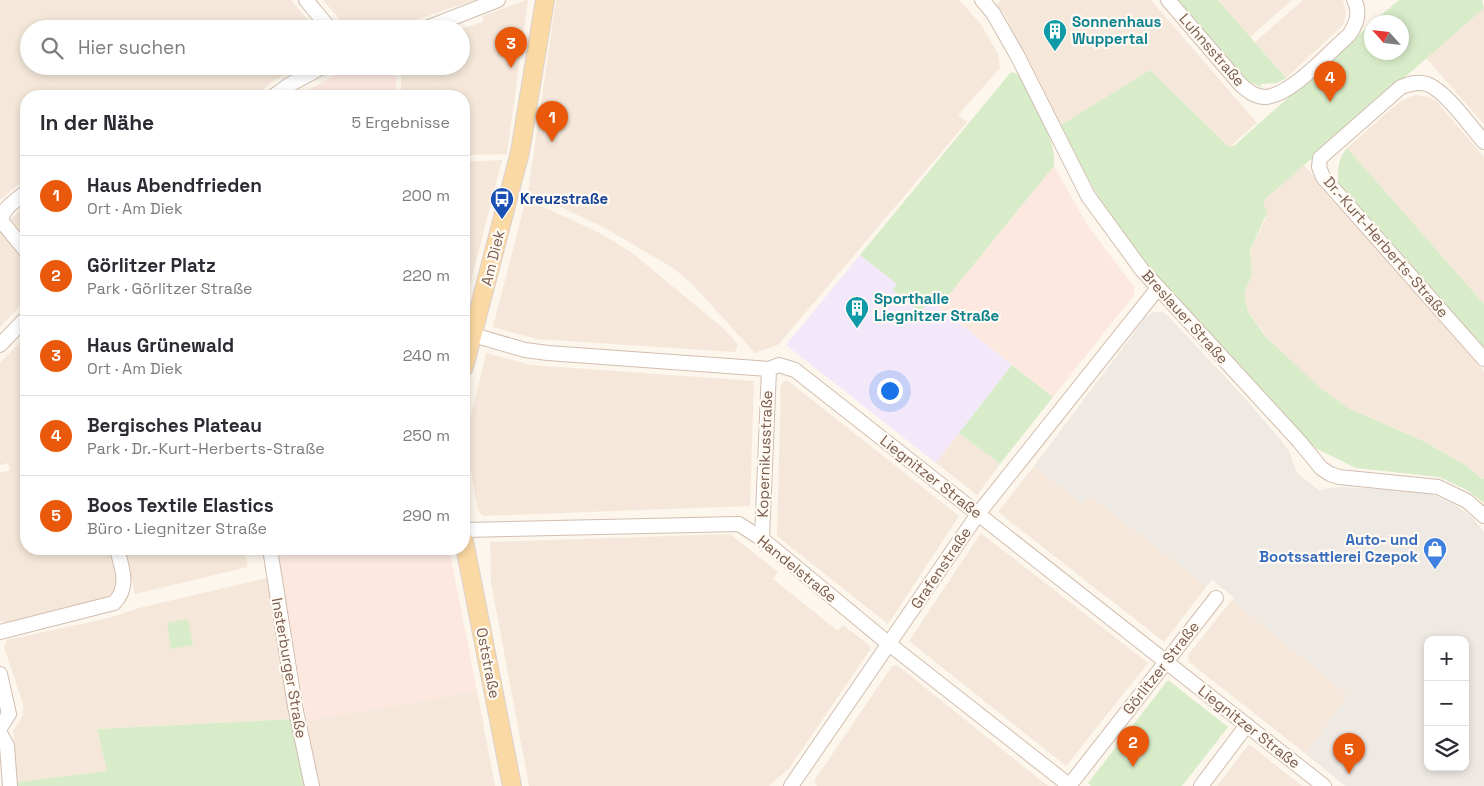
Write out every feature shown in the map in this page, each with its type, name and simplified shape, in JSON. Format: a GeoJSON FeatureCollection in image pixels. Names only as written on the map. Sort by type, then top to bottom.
{"type":"FeatureCollection","features":[{"type":"Feature","properties":{"kind":"main road","name":"Am Diek"},"geometry":{"type":"LineString","coordinates":[[470,346],[520,152],[544,0]]}},
{"type":"Feature","properties":{"kind":"main road","name":"Oststraße"},"geometry":{"type":"LineString","coordinates":[[467,555],[512,786]]}},
{"type":"Feature","properties":{"kind":"street"},"geometry":{"type":"LineString","coordinates":[[306,0],[323,20]]}},
{"type":"Feature","properties":{"kind":"street"},"geometry":{"type":"LineString","coordinates":[[447,20],[498,0]]}},
{"type":"Feature","properties":{"kind":"street","name":"Breslauer Straße"},"geometry":{"type":"LineString","coordinates":[[982,0],[993,13],[1017,55],[1088,196],[1142,270],[1299,441],[1321,468],[1339,477],[1438,486],[1468,501],[1484,516]]}},
{"type":"Feature","properties":{"kind":"street","name":"Luhnsstraße"},"geometry":{"type":"LineString","coordinates":[[1168,0],[1241,85],[1255,95],[1263,97],[1274,96],[1291,86],[1349,35],[1355,26],[1358,15],[1354,0]]}},
{"type":"Feature","properties":{"kind":"street"},"geometry":{"type":"LineString","coordinates":[[282,90],[307,75]]}},
{"type":"Feature","properties":{"kind":"street","name":"Dr.-Kurt-Herberts-Straße"},"geometry":{"type":"LineString","coordinates":[[1484,142],[1437,89],[1426,83],[1414,83],[1401,87],[1320,158],[1319,167],[1323,176],[1484,359]]}},
{"type":"Feature","properties":{"kind":"street"},"geometry":{"type":"LineString","coordinates":[[20,197],[3,211],[1,217],[2,222],[20,244]]}},
{"type":"Feature","properties":{"kind":"street","name":"Grafenstraße"},"geometry":{"type":"LineString","coordinates":[[794,785],[978,514],[1158,288]]}},
{"type":"Feature","properties":{"kind":"street"},"geometry":{"type":"LineString","coordinates":[[0,345],[20,324]]}},
{"type":"Feature","properties":{"kind":"street","name":"Liegnitzer Straße"},"geometry":{"type":"LineString","coordinates":[[473,335],[525,350],[548,353],[768,369],[779,365],[795,370],[1324,786]]}},
{"type":"Feature","properties":{"kind":"street","name":"Kopernikusstraße"},"geometry":{"type":"LineString","coordinates":[[762,539],[768,369]]}},
{"type":"Feature","properties":{"kind":"street","name":"Handelstraße"},"geometry":{"type":"LineString","coordinates":[[470,530],[739,524],[762,539],[889,644],[1070,786]]}},
{"type":"Feature","properties":{"kind":"street"},"geometry":{"type":"LineString","coordinates":[[0,632],[114,603],[121,596],[124,589],[124,577],[118,555]]}},
{"type":"Feature","properties":{"kind":"street","name":"Insterburger Straße"},"geometry":{"type":"LineString","coordinates":[[271,555],[295,706],[312,786]]}},
{"type":"Feature","properties":{"kind":"street","name":"Görlitzer Straße"},"geometry":{"type":"LineString","coordinates":[[1070,786],[1216,598]]}},
{"type":"Feature","properties":{"kind":"street"},"geometry":{"type":"LineString","coordinates":[[0,674],[10,714],[0,728]]}},
{"type":"Feature","properties":{"kind":"street"},"geometry":{"type":"LineString","coordinates":[[1201,786],[1247,725]]}},
{"type":"Feature","properties":{"kind":"street"},"geometry":{"type":"LineString","coordinates":[[0,733],[6,746],[10,786]]}},
{"type":"Feature","properties":{"kind":"shaded area"},"geometry":{"type":"Polygon","coordinates":[[[0,0],[291,0],[308,20],[20,20],[20,75],[284,75],[262,90],[20,90],[20,183],[0,200],[0,0]]]}},
{"type":"Feature","properties":{"kind":"shaded area"},"geometry":{"type":"Polygon","coordinates":[[[323,0],[476,0],[415,20],[340,20],[323,0]]]}},
{"type":"Feature","properties":{"kind":"shaded area"},"geometry":{"type":"Polygon","coordinates":[[[528,0],[507,154],[470,155],[470,90],[401,90],[401,75],[470,75],[470,26],[483,22],[483,16],[528,0]]]}},
{"type":"Feature","properties":{"kind":"shaded area"},"geometry":{"type":"Polygon","coordinates":[[[556,0],[959,0],[980,23],[998,54],[1000,68],[958,115],[967,122],[778,345],[755,353],[691,283],[673,268],[603,227],[528,192],[556,0]]]}},
{"type":"Feature","properties":{"kind":"shaded area"},"geometry":{"type":"Polygon","coordinates":[[[1001,0],[1151,0],[1257,123],[1229,147],[1150,70],[1061,125],[1004,14],[996,5],[1001,0]]]}},
{"type":"Feature","properties":{"kind":"shaded area"},"geometry":{"type":"Polygon","coordinates":[[[1218,0],[1292,0],[1250,37],[1218,0]]]}},
{"type":"Feature","properties":{"kind":"shaded area"},"geometry":{"type":"Polygon","coordinates":[[[1303,0],[1343,0],[1346,13],[1343,25],[1286,78],[1255,42],[1303,0]]]}},
{"type":"Feature","properties":{"kind":"shaded area"},"geometry":{"type":"Polygon","coordinates":[[[1484,8],[1484,124],[1426,58],[1484,8]]]}},
{"type":"Feature","properties":{"kind":"shaded area"},"geometry":{"type":"Polygon","coordinates":[[[336,75],[396,75],[396,90],[310,89],[336,75]]]}},
{"type":"Feature","properties":{"kind":"shaded area"},"geometry":{"type":"Polygon","coordinates":[[[1417,95],[1436,101],[1484,157],[1484,304],[1347,148],[1397,104],[1417,95]]]}},
{"type":"Feature","properties":{"kind":"shaded area"},"geometry":{"type":"Polygon","coordinates":[[[502,160],[470,285],[470,162],[502,160]]]}},
{"type":"Feature","properties":{"kind":"shaded area"},"geometry":{"type":"Polygon","coordinates":[[[1304,165],[1484,371],[1484,477],[1482,479],[1467,466],[1423,441],[1348,408],[1319,387],[1278,351],[1248,312],[1244,293],[1252,275],[1250,250],[1266,218],[1263,201],[1304,165]]]}},
{"type":"Feature","properties":{"kind":"shaded area"},"geometry":{"type":"Polygon","coordinates":[[[1054,166],[1088,226],[1134,287],[1134,295],[1053,397],[939,307],[1054,166]]]}},
{"type":"Feature","properties":{"kind":"shaded area"},"geometry":{"type":"Polygon","coordinates":[[[526,199],[598,232],[631,252],[723,328],[738,344],[735,352],[536,339],[493,327],[526,199]]]}},
{"type":"Feature","properties":{"kind":"shaded area"},"geometry":{"type":"Polygon","coordinates":[[[20,211],[20,234],[9,220],[20,211]]]}},
{"type":"Feature","properties":{"kind":"shaded area"},"geometry":{"type":"Polygon","coordinates":[[[0,227],[20,251],[20,306],[0,327],[0,227]]]}},
{"type":"Feature","properties":{"kind":"shaded area"},"geometry":{"type":"Polygon","coordinates":[[[860,255],[898,284],[893,290],[920,312],[930,300],[1012,365],[936,463],[786,345],[860,255]]]}},
{"type":"Feature","properties":{"kind":"shaded area"},"geometry":{"type":"Polygon","coordinates":[[[1153,312],[1163,312],[1243,396],[1280,439],[1289,451],[1297,473],[1320,491],[1328,488],[1343,487],[1427,492],[1455,505],[1472,517],[1484,532],[1484,786],[1345,786],[1306,754],[1348,695],[1232,600],[1234,598],[1231,595],[1212,580],[1207,586],[1090,496],[1082,504],[1034,466],[1145,318],[1153,312]]]}},
{"type":"Feature","properties":{"kind":"shaded area"},"geometry":{"type":"Polygon","coordinates":[[[20,342],[20,555],[115,555],[121,580],[111,598],[7,623],[0,621],[0,473],[10,470],[8,463],[0,465],[0,363],[20,342]]]}},
{"type":"Feature","properties":{"kind":"shaded area"},"geometry":{"type":"Polygon","coordinates":[[[486,353],[531,365],[754,381],[750,506],[483,516],[478,511],[470,465],[470,420],[486,353]]]}},
{"type":"Feature","properties":{"kind":"shaded area"},"geometry":{"type":"Polygon","coordinates":[[[787,380],[959,516],[888,624],[777,536],[781,384],[787,380]]]}},
{"type":"Feature","properties":{"kind":"shaded area"},"geometry":{"type":"Polygon","coordinates":[[[959,433],[1000,464],[977,495],[936,463],[959,433]]]}},
{"type":"Feature","properties":{"kind":"shaded area"},"geometry":{"type":"Polygon","coordinates":[[[1034,466],[1082,504],[1090,496],[1207,586],[1164,642],[998,512],[1034,466]]]}},
{"type":"Feature","properties":{"kind":"shaded area"},"geometry":{"type":"Polygon","coordinates":[[[981,533],[1148,663],[1066,766],[909,641],[981,533]]]}},
{"type":"Feature","properties":{"kind":"shaded area"},"geometry":{"type":"Polygon","coordinates":[[[730,534],[778,572],[773,579],[838,631],[843,625],[869,645],[870,650],[790,767],[769,786],[529,786],[491,582],[490,542],[730,534]]]}},
{"type":"Feature","properties":{"kind":"shaded area"},"geometry":{"type":"Polygon","coordinates":[[[125,555],[245,555],[248,567],[135,594],[125,555]]]}},
{"type":"Feature","properties":{"kind":"shaded area"},"geometry":{"type":"Polygon","coordinates":[[[282,555],[450,555],[477,691],[307,721],[277,560],[282,555]]]}},
{"type":"Feature","properties":{"kind":"shaded area"},"geometry":{"type":"Polygon","coordinates":[[[267,578],[294,719],[97,729],[107,771],[17,782],[13,731],[23,715],[23,704],[4,647],[7,640],[109,618],[139,608],[267,578]]]}},
{"type":"Feature","properties":{"kind":"shaded area"},"geometry":{"type":"Polygon","coordinates":[[[1232,600],[1348,695],[1306,754],[1189,662],[1188,655],[1232,600]]]}},
{"type":"Feature","properties":{"kind":"shaded area"},"geometry":{"type":"Polygon","coordinates":[[[897,665],[1048,786],[817,786],[814,781],[892,666],[897,665]]]}},
{"type":"Feature","properties":{"kind":"shaded area"},"geometry":{"type":"Polygon","coordinates":[[[477,691],[495,786],[319,786],[304,721],[477,691]]]}},
{"type":"Feature","properties":{"kind":"shaded area"},"geometry":{"type":"Polygon","coordinates":[[[1249,744],[1302,786],[1217,786],[1249,744]]]}},
{"type":"Feature","properties":{"kind":"green space"},"geometry":{"type":"Polygon","coordinates":[[[1177,0],[1218,0],[1286,78],[1277,83],[1260,84],[1263,88],[1249,82],[1177,0]]]}},
{"type":"Feature","properties":{"kind":"green space"},"geometry":{"type":"Polygon","coordinates":[[[1399,0],[1482,0],[1484,8],[1263,201],[1267,213],[1250,250],[1252,275],[1244,293],[1248,312],[1266,337],[1319,387],[1348,408],[1423,441],[1467,466],[1482,479],[1484,478],[1484,503],[1467,490],[1439,477],[1356,468],[1317,449],[1308,442],[1178,302],[1130,243],[1095,191],[1061,125],[1150,70],[1229,147],[1235,145],[1364,30],[1364,60],[1409,60],[1409,15],[1381,15],[1399,0]]]}},
{"type":"Feature","properties":{"kind":"green space"},"geometry":{"type":"Polygon","coordinates":[[[1011,72],[1018,74],[1042,118],[1054,154],[1054,166],[939,307],[930,300],[920,312],[893,290],[897,284],[860,255],[1011,72]]]}},
{"type":"Feature","properties":{"kind":"green space"},"geometry":{"type":"Polygon","coordinates":[[[1347,148],[1484,304],[1484,354],[1338,184],[1340,161],[1347,148]]]}},
{"type":"Feature","properties":{"kind":"green space"},"geometry":{"type":"Polygon","coordinates":[[[1012,365],[1053,397],[1000,464],[959,433],[1012,365]]]}},
{"type":"Feature","properties":{"kind":"green space"},"geometry":{"type":"Polygon","coordinates":[[[188,619],[193,645],[171,649],[167,623],[188,619]]]}},
{"type":"Feature","properties":{"kind":"green space"},"geometry":{"type":"Polygon","coordinates":[[[1168,680],[1228,727],[1182,786],[1091,786],[1088,783],[1168,680]]]}},
{"type":"Feature","properties":{"kind":"green space"},"geometry":{"type":"Polygon","coordinates":[[[294,719],[311,786],[18,786],[17,782],[107,771],[97,729],[294,719]]]}},
{"type":"Feature","properties":{"kind":"place","name":"Sonnenhaus Wuppertal"},"geometry":{"type":"Point","coordinates":[1055,52]}},
{"type":"Feature","properties":{"kind":"place","name":"Haus Grünewald"},"geometry":{"type":"Point","coordinates":[511,68]}},
{"type":"Feature","properties":{"kind":"place","name":"Bergisches Plateau"},"geometry":{"type":"Point","coordinates":[1330,102]}},
{"type":"Feature","properties":{"kind":"place","name":"Haus Abendfrieden"},"geometry":{"type":"Point","coordinates":[552,142]}},
{"type":"Feature","properties":{"kind":"place","name":"Kreuzstraße"},"geometry":{"type":"Point","coordinates":[502,220]}},
{"type":"Feature","properties":{"kind":"place","name":"Sporthalle Liegnitzer Straße"},"geometry":{"type":"Point","coordinates":[857,329]}},
{"type":"Feature","properties":{"kind":"place","name":"Auto- und Bootssattlerei Czepok"},"geometry":{"type":"Point","coordinates":[1435,570]}},
{"type":"Feature","properties":{"kind":"place","name":"Görlitzer Platz"},"geometry":{"type":"Point","coordinates":[1133,767]}},
{"type":"Feature","properties":{"kind":"place","name":"Boos Textile Elastics"},"geometry":{"type":"Point","coordinates":[1349,774]}}]}
